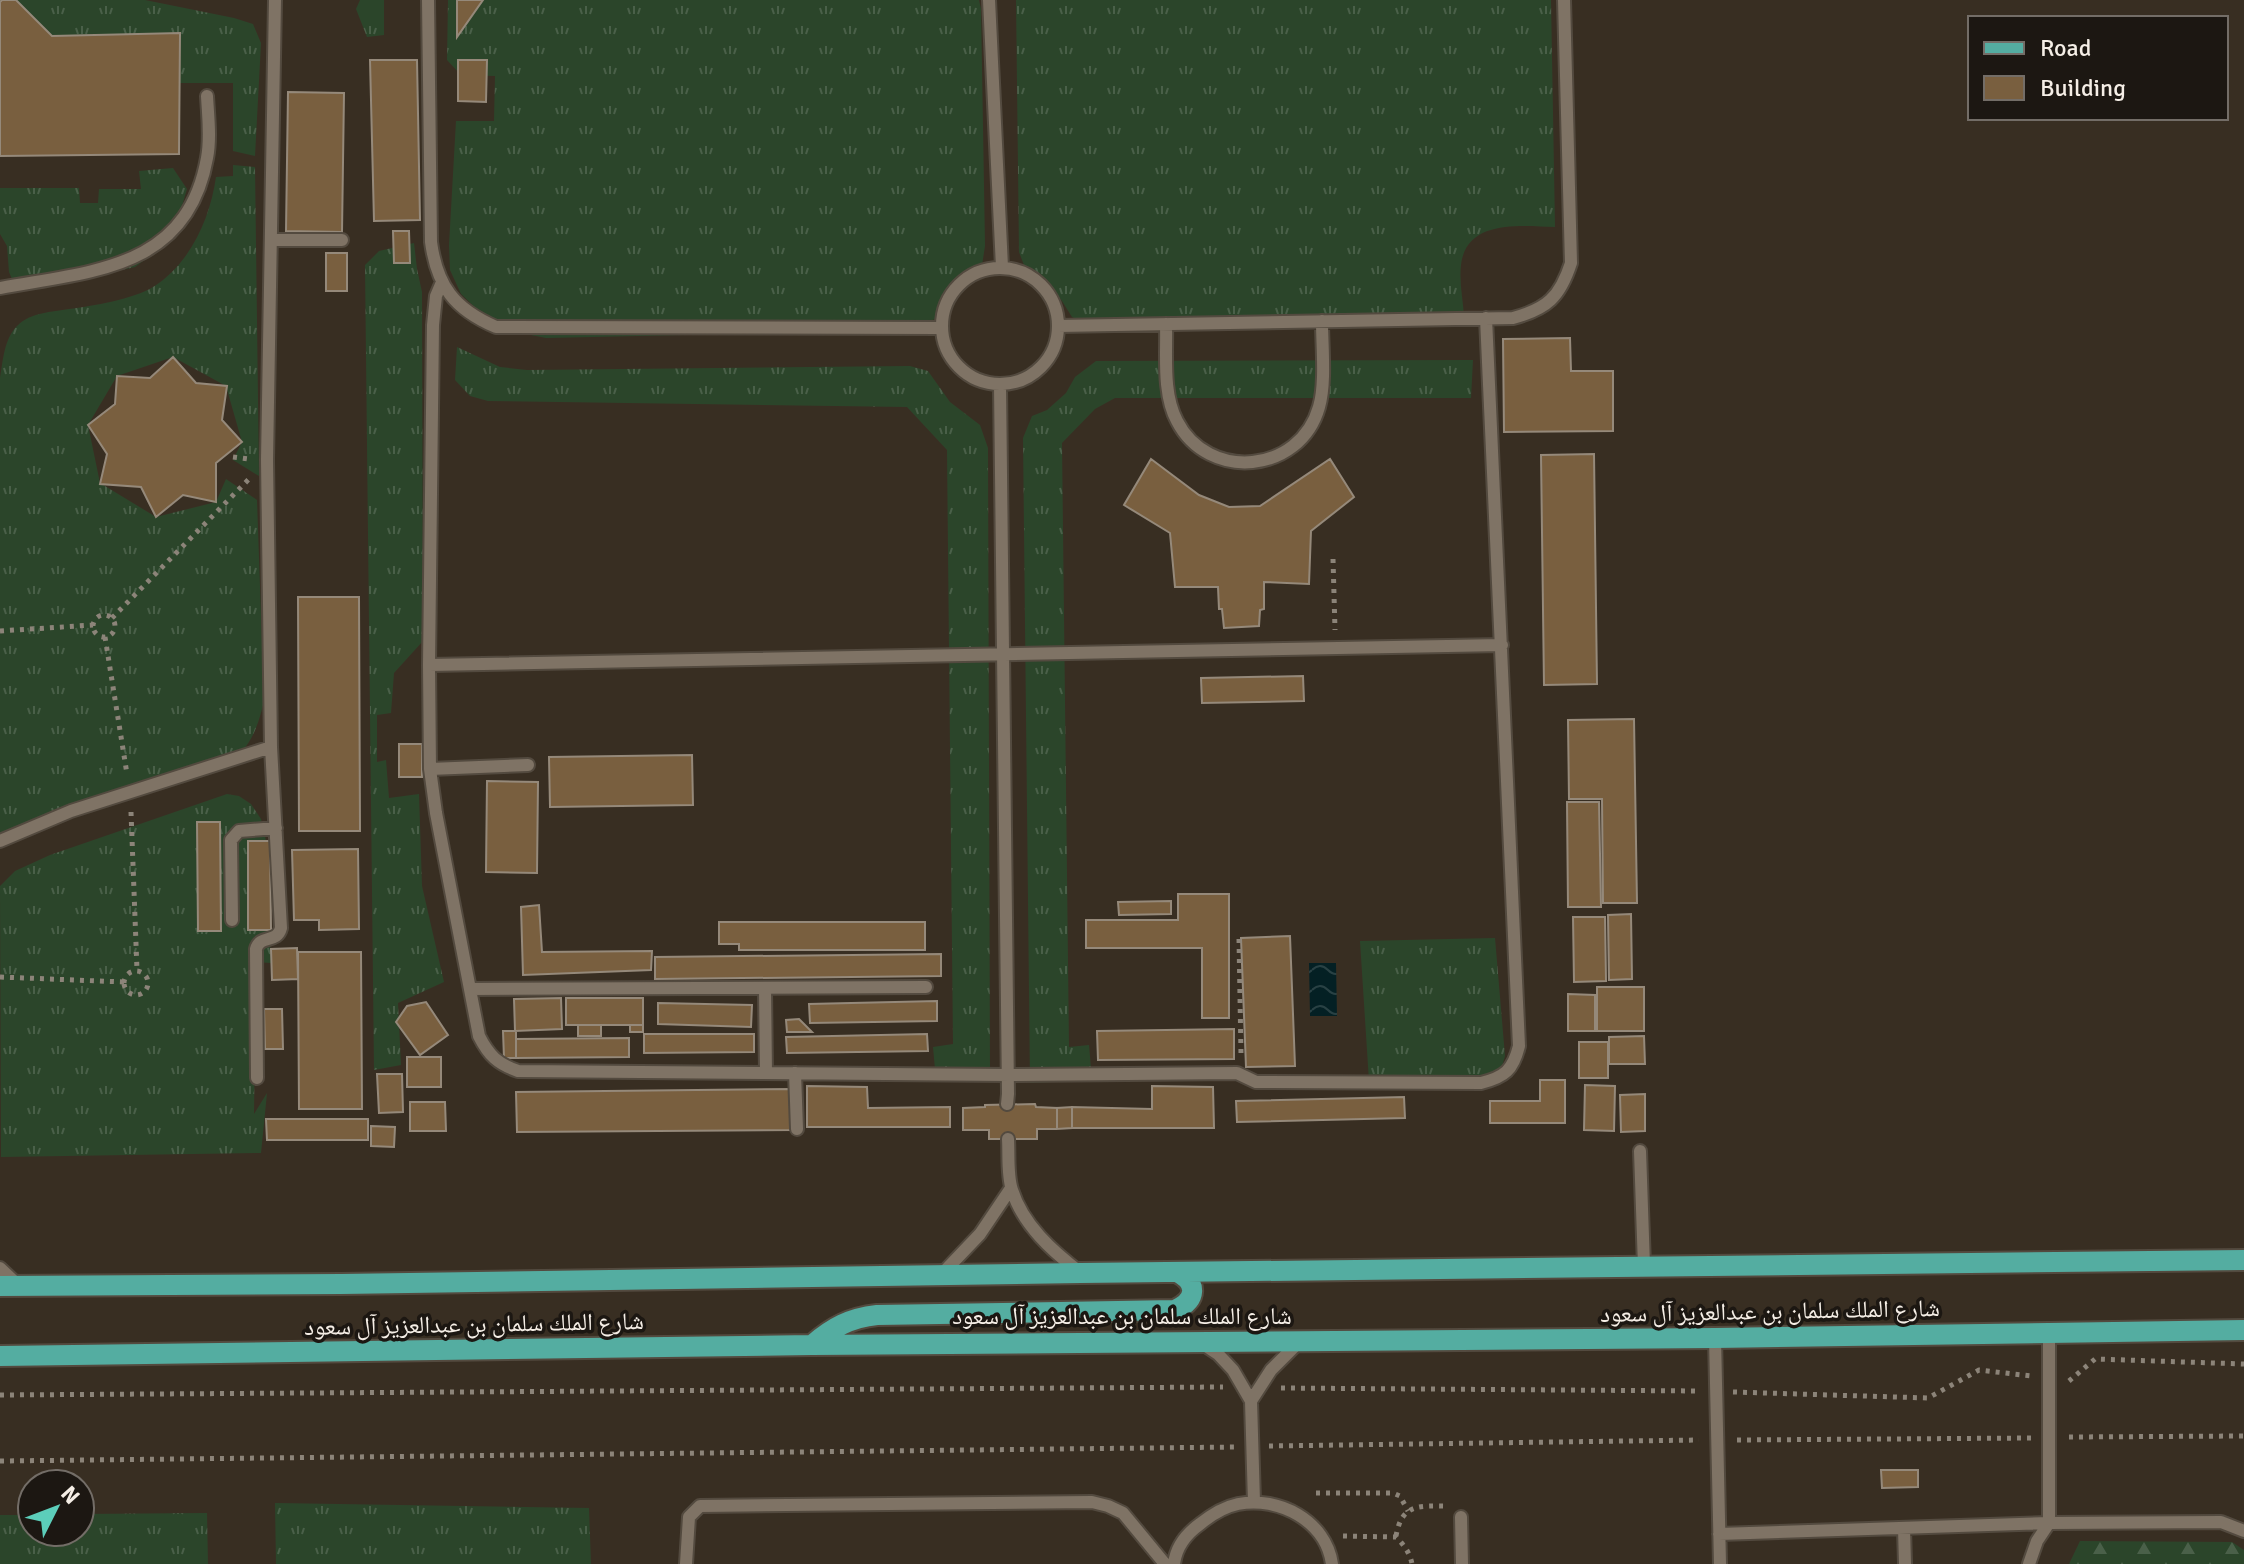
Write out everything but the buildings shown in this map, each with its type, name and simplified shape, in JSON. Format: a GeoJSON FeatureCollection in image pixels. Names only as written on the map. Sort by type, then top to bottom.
{"type":"FeatureCollection","features":[{"type":"Feature","properties":{"kind":"main road","name":"شارع الملك سلمان بن عبدالعزيز آل سعود"},"geometry":{"type":"LineString","coordinates":[[10,1286],[2244,1260]]}},
{"type":"Feature","properties":{"kind":"main road"},"geometry":{"type":"LineString","coordinates":[[812,1345],[843,1323],[877,1315],[1175,1310],[1185,1306],[1192,1297],[1192,1286],[1186,1277],[1177,1272]]}},
{"type":"Feature","properties":{"kind":"main road","name":"شارع الملك سلمان بن عبدالعزيز آل سعود"},"geometry":{"type":"LineString","coordinates":[[0,1356],[2244,1330]]}},
{"type":"Feature","properties":{"kind":"lane"},"geometry":{"type":"LineString","coordinates":[[257,1078],[256,949],[262,940],[274,939],[280,934],[281,928],[271,747],[267,460],[275,0]]}},
{"type":"Feature","properties":{"kind":"lane"},"geometry":{"type":"LineString","coordinates":[[428,0],[431,242],[434,263],[442,282],[464,310],[496,327],[941,328]]}},
{"type":"Feature","properties":{"kind":"lane"},"geometry":{"type":"LineString","coordinates":[[989,0],[1002,267]]}},
{"type":"Feature","properties":{"kind":"lane"},"geometry":{"type":"LineString","coordinates":[[1058,326],[1513,318],[1533,313],[1551,301],[1564,284],[1571,263],[1564,0]]}},
{"type":"Feature","properties":{"kind":"lane"},"geometry":{"type":"LineString","coordinates":[[0,288],[125,263],[150,249],[172,231],[190,208],[202,182],[208,154],[207,96]]}},
{"type":"Feature","properties":{"kind":"lane"},"geometry":{"type":"LineString","coordinates":[[271,240],[342,240]]}},
{"type":"Feature","properties":{"kind":"lane"},"geometry":{"type":"LineString","coordinates":[[1002,267],[1019,270],[1035,279],[1047,292],[1055,308],[1058,326],[1056,344],[1047,360],[1034,373],[1018,382],[1000,385],[982,382],[966,374],[944,346],[941,328],[943,309],[951,291],[965,278],[982,269],[1002,267]]}},
{"type":"Feature","properties":{"kind":"lane"},"geometry":{"type":"LineString","coordinates":[[442,282],[436,296],[433,325],[430,769],[479,1036],[487,1053],[501,1065],[518,1071],[1008,1075],[1218,1073],[1241,1074],[1256,1082],[1481,1083],[1507,1072],[1516,1060],[1519,1046],[1486,318]]}},
{"type":"Feature","properties":{"kind":"lane"},"geometry":{"type":"LineString","coordinates":[[1166,324],[1169,394],[1175,418],[1183,432],[1206,453],[1236,463],[1252,463],[1282,454],[1295,445],[1314,421],[1322,390],[1322,321]]}},
{"type":"Feature","properties":{"kind":"lane"},"geometry":{"type":"LineString","coordinates":[[1000,385],[1007,1104]]}},
{"type":"Feature","properties":{"kind":"lane"},"geometry":{"type":"LineString","coordinates":[[429,665],[1502,645]]}},
{"type":"Feature","properties":{"kind":"lane"},"geometry":{"type":"LineString","coordinates":[[0,841],[71,811],[271,747]]}},
{"type":"Feature","properties":{"kind":"lane"},"geometry":{"type":"LineString","coordinates":[[430,769],[528,765]]}},
{"type":"Feature","properties":{"kind":"lane"},"geometry":{"type":"LineString","coordinates":[[232,920],[231,840],[239,831],[276,828]]}},
{"type":"Feature","properties":{"kind":"lane"},"geometry":{"type":"LineString","coordinates":[[470,989],[926,987]]}},
{"type":"Feature","properties":{"kind":"lane"},"geometry":{"type":"LineString","coordinates":[[765,988],[766,1073]]}},
{"type":"Feature","properties":{"kind":"lane"},"geometry":{"type":"LineString","coordinates":[[795,1073],[797,1129]]}},
{"type":"Feature","properties":{"kind":"lane"},"geometry":{"type":"LineString","coordinates":[[1008,1139],[1011,1188],[1023,1213],[1058,1256],[1081,1273]]}},
{"type":"Feature","properties":{"kind":"lane"},"geometry":{"type":"LineString","coordinates":[[1640,1151],[1644,1266]]}},
{"type":"Feature","properties":{"kind":"lane"},"geometry":{"type":"LineString","coordinates":[[941,1275],[980,1234],[1011,1188]]}},
{"type":"Feature","properties":{"kind":"lane"},"geometry":{"type":"LineString","coordinates":[[0,1268],[10,1286]]}},
{"type":"Feature","properties":{"kind":"lane"},"geometry":{"type":"LineString","coordinates":[[2029,1564],[2037,1541],[2049,1523],[2049,1333]]}},
{"type":"Feature","properties":{"kind":"lane"},"geometry":{"type":"LineString","coordinates":[[1715,1338],[1720,1564]]}},
{"type":"Feature","properties":{"kind":"lane"},"geometry":{"type":"LineString","coordinates":[[1251,1401],[1271,1370],[1301,1341]]}},
{"type":"Feature","properties":{"kind":"lane"},"geometry":{"type":"LineString","coordinates":[[1201,1342],[1233,1370],[1251,1401],[1254,1502]]}},
{"type":"Feature","properties":{"kind":"lane"},"geometry":{"type":"LineString","coordinates":[[686,1564],[689,1517],[700,1506],[1092,1502],[1123,1513],[1165,1564]]}},
{"type":"Feature","properties":{"kind":"lane"},"geometry":{"type":"LineString","coordinates":[[1174,1564],[1181,1543],[1203,1521],[1218,1511],[1254,1502],[1288,1509],[1303,1517],[1325,1541],[1332,1564]]}},
{"type":"Feature","properties":{"kind":"lane"},"geometry":{"type":"LineString","coordinates":[[1461,1517],[1462,1564]]}},
{"type":"Feature","properties":{"kind":"lane"},"geometry":{"type":"LineString","coordinates":[[1719,1534],[2049,1523],[2221,1522],[2244,1531]]}},
{"type":"Feature","properties":{"kind":"lane"},"geometry":{"type":"LineString","coordinates":[[1904,1528],[1905,1564]]}},
{"type":"Feature","properties":{"kind":"path"},"geometry":{"type":"LineString","coordinates":[[233,457],[267,460]]}},
{"type":"Feature","properties":{"kind":"path"},"geometry":{"type":"LineString","coordinates":[[112,618],[267,460]]}},
{"type":"Feature","properties":{"kind":"path"},"geometry":{"type":"LineString","coordinates":[[1333,559],[1336,648]]}},
{"type":"Feature","properties":{"kind":"path"},"geometry":{"type":"LineString","coordinates":[[100,615],[107,615],[112,618],[115,630],[105,637],[99,635],[93,625],[100,615]]}},
{"type":"Feature","properties":{"kind":"path"},"geometry":{"type":"LineString","coordinates":[[0,631],[93,625]]}},
{"type":"Feature","properties":{"kind":"path"},"geometry":{"type":"LineString","coordinates":[[1239,939],[1241,1074]]}},
{"type":"Feature","properties":{"kind":"path"},"geometry":{"type":"LineString","coordinates":[[137,970],[143,972],[148,983],[146,989],[136,995],[129,993],[124,982],[131,971],[137,970]]}},
{"type":"Feature","properties":{"kind":"path"},"geometry":{"type":"LineString","coordinates":[[0,977],[124,982]]}},
{"type":"Feature","properties":{"kind":"path"},"geometry":{"type":"LineString","coordinates":[[1259,1388],[1716,1391],[1928,1398],[1979,1370],[2068,1381],[2095,1359],[2244,1364]]}},
{"type":"Feature","properties":{"kind":"path"},"geometry":{"type":"LineString","coordinates":[[0,1395],[1244,1387]]}},
{"type":"Feature","properties":{"kind":"path"},"geometry":{"type":"LineString","coordinates":[[0,1461],[2244,1436]]}},
{"type":"Feature","properties":{"kind":"path"},"geometry":{"type":"LineString","coordinates":[[1316,1493],[1393,1493],[1400,1496],[1408,1511]]}},
{"type":"Feature","properties":{"kind":"path"},"geometry":{"type":"LineString","coordinates":[[1396,1537],[1399,1521],[1408,1511],[1423,1506],[1452,1506]]}},
{"type":"Feature","properties":{"kind":"path"},"geometry":{"type":"LineString","coordinates":[[1343,1536],[1396,1537],[1404,1545],[1412,1564]]}},
{"type":"Feature","properties":{"kind":"green space"},"geometry":{"type":"Polygon","coordinates":[[[0,0],[145,0],[253,24],[261,43],[255,156],[233,151],[233,83],[176,83],[0,25],[0,0]]]}},
{"type":"Feature","properties":{"kind":"green space"},"geometry":{"type":"Polygon","coordinates":[[[360,0],[384,0],[384,35],[367,37],[356,9],[360,0]]]}},
{"type":"Feature","properties":{"kind":"green space"},"geometry":{"type":"Polygon","coordinates":[[[448,0],[979,0],[985,246],[980,278],[952,291],[937,318],[910,330],[546,338],[511,331],[486,318],[461,294],[450,270],[449,245],[456,121],[494,121],[495,76],[461,75],[447,60],[448,0]]]}},
{"type":"Feature","properties":{"kind":"green space"},"geometry":{"type":"Polygon","coordinates":[[[1016,0],[1551,0],[1555,227],[1497,228],[1473,240],[1465,250],[1461,265],[1464,316],[1091,326],[1072,317],[1048,285],[1027,273],[1019,252],[1016,0]]]}},
{"type":"Feature","properties":{"kind":"green space"},"geometry":{"type":"Polygon","coordinates":[[[233,165],[255,167],[259,476],[233,460],[242,442],[226,386],[173,357],[117,376],[88,425],[100,483],[156,517],[216,502],[226,479],[257,500],[264,701],[258,721],[247,745],[226,767],[0,843],[0,378],[7,344],[17,326],[29,318],[124,298],[153,287],[166,277],[178,266],[196,239],[209,209],[216,177],[233,176],[233,165]]]}},
{"type":"Feature","properties":{"kind":"green space"},"geometry":{"type":"Polygon","coordinates":[[[173,168],[187,189],[179,216],[161,248],[135,267],[33,290],[15,286],[9,272],[7,246],[0,234],[0,188],[79,188],[80,203],[98,203],[99,189],[141,189],[139,171],[173,168]]]}},
{"type":"Feature","properties":{"kind":"green space"},"geometry":{"type":"Polygon","coordinates":[[[414,243],[422,292],[423,641],[394,673],[391,713],[377,715],[377,762],[386,760],[389,798],[419,794],[422,886],[444,982],[398,1003],[401,1065],[374,1070],[365,265],[379,251],[414,243]]]}},
{"type":"Feature","properties":{"kind":"green space"},"geometry":{"type":"Polygon","coordinates":[[[457,347],[500,367],[527,370],[910,366],[928,371],[950,402],[980,425],[988,448],[990,1081],[936,1080],[933,1047],[953,1044],[947,450],[907,407],[488,401],[470,396],[455,380],[457,347]]]}},
{"type":"Feature","properties":{"kind":"green space"},"geometry":{"type":"Polygon","coordinates":[[[1473,360],[1471,398],[1115,398],[1095,409],[1062,443],[1069,1047],[1089,1045],[1092,1080],[1030,1083],[1023,438],[1032,416],[1047,410],[1066,393],[1075,377],[1096,361],[1473,360]]]}},
{"type":"Feature","properties":{"kind":"green space"},"geometry":{"type":"Polygon","coordinates":[[[227,794],[239,796],[251,804],[261,819],[266,841],[271,963],[256,962],[254,1114],[267,1093],[261,1153],[1,1157],[0,886],[15,871],[50,855],[227,794]]]}},
{"type":"Feature","properties":{"kind":"green space"},"geometry":{"type":"Polygon","coordinates":[[[1495,938],[1505,1056],[1501,1070],[1479,1087],[1369,1081],[1360,941],[1495,938]]]}},
{"type":"Feature","properties":{"kind":"green space"},"geometry":{"type":"Polygon","coordinates":[[[275,1503],[589,1508],[591,1564],[276,1564],[275,1503]]]}},
{"type":"Feature","properties":{"kind":"green space"},"geometry":{"type":"Polygon","coordinates":[[[207,1513],[208,1564],[0,1564],[0,1515],[16,1515],[16,1548],[96,1548],[96,1514],[207,1513]]]}},
{"type":"Feature","properties":{"kind":"green space"},"geometry":{"type":"Polygon","coordinates":[[[2080,1541],[2232,1542],[2244,1550],[2244,1564],[2069,1564],[2080,1541]]]}},
{"type":"Feature","properties":{"kind":"water"},"geometry":{"type":"Polygon","coordinates":[[[1309,963],[1336,963],[1337,1016],[1310,1016],[1309,963]]]}}]}
